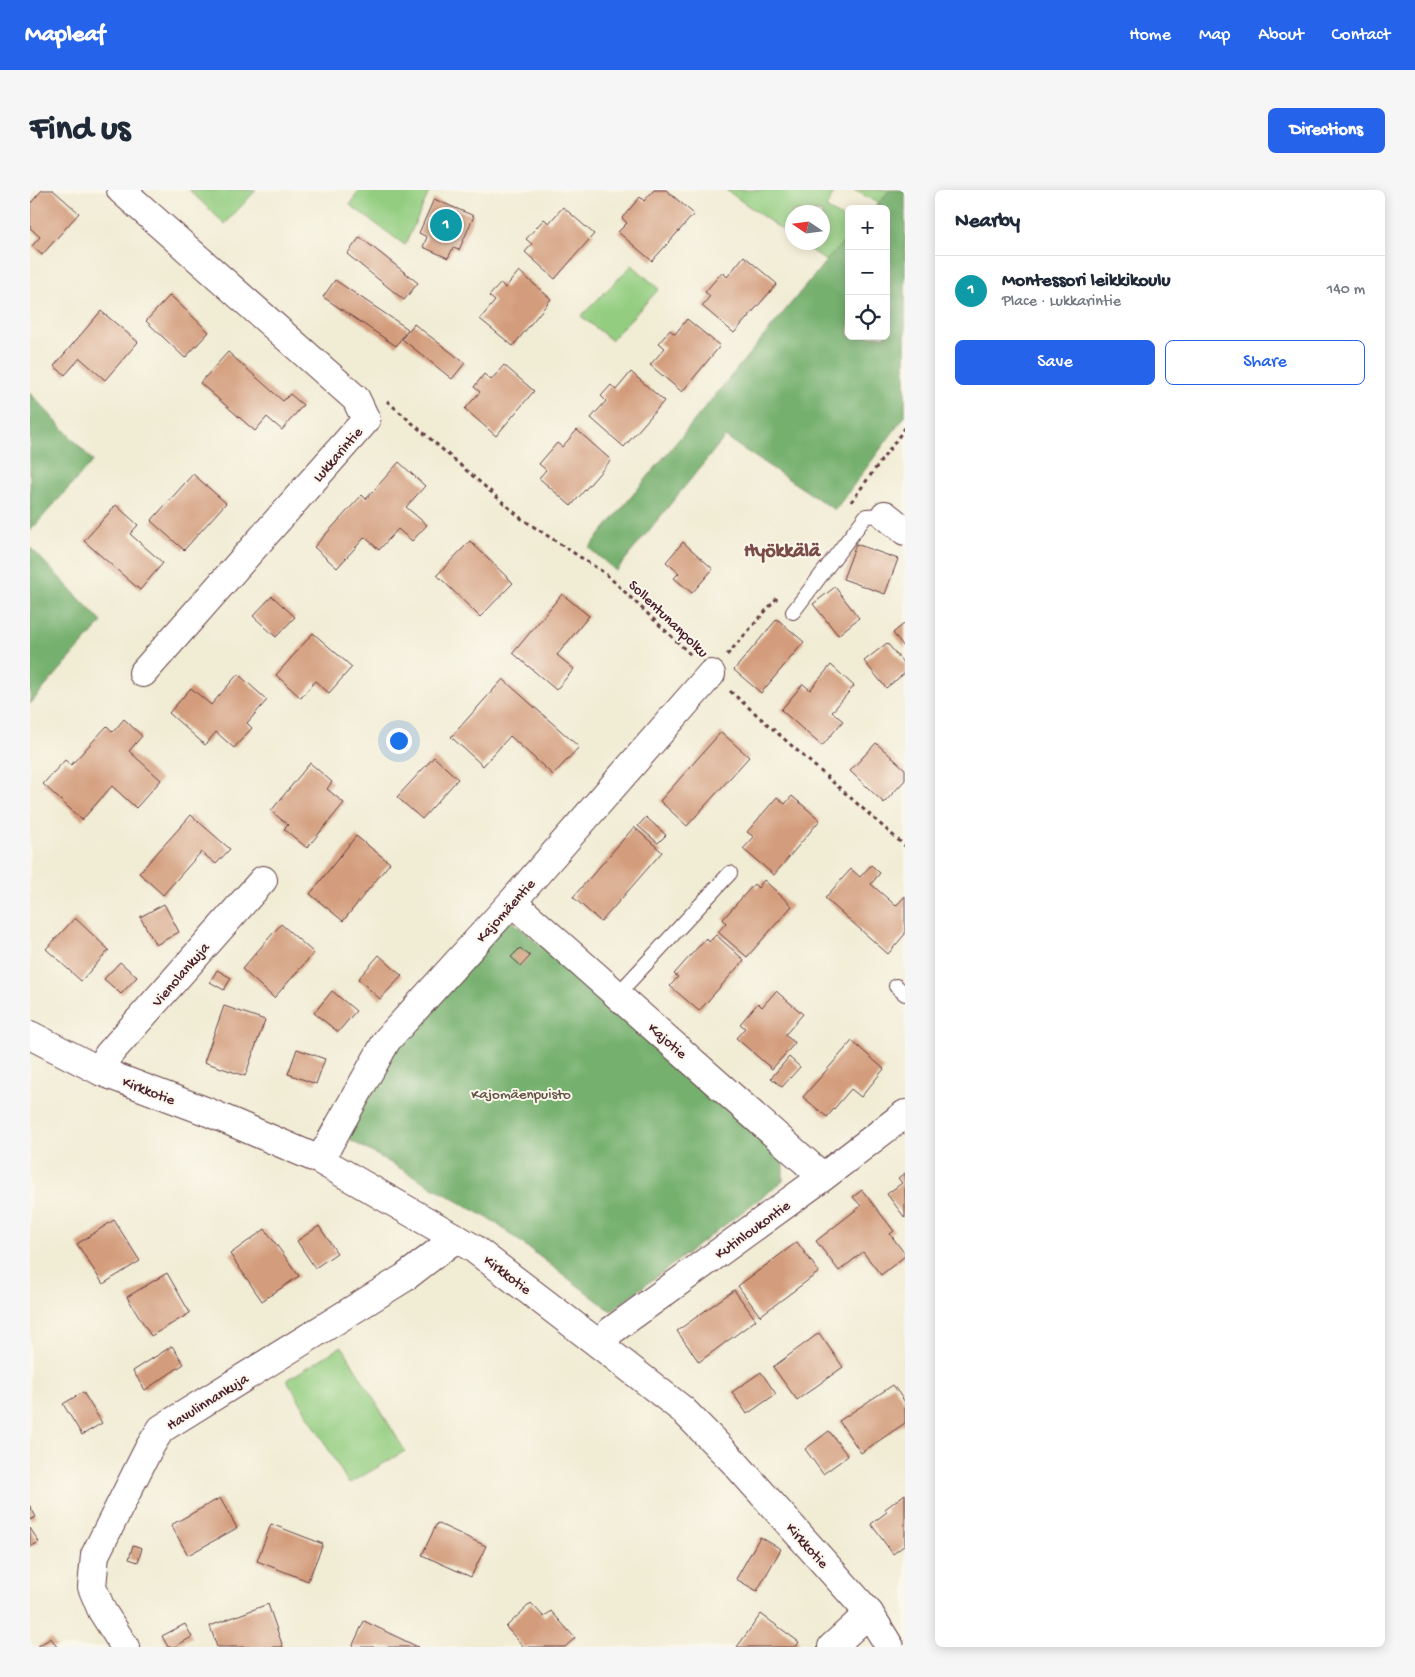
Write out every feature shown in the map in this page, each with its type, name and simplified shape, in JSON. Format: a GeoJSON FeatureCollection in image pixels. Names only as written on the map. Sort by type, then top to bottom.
{"type":"FeatureCollection","features":[{"type":"Feature","properties":{"kind":"street","name":"Lukkarintie"},"geometry":{"type":"LineString","coordinates":[[121,190],[356,399],[366,420],[143,673]]}},
{"type":"Feature","properties":{"kind":"street","name":"Kajomäentie"},"geometry":{"type":"LineString","coordinates":[[320,1160],[387,1040],[512,902],[711,674]]}},
{"type":"Feature","properties":{"kind":"street","name":"Vienolankuja"},"geometry":{"type":"LineString","coordinates":[[102,1072],[108,1055],[263,880]]}},
{"type":"Feature","properties":{"kind":"street","name":"Kajotie"},"geometry":{"type":"LineString","coordinates":[[512,902],[823,1177]]}},
{"type":"Feature","properties":{"kind":"street","name":"Kirkkotie"},"geometry":{"type":"LineString","coordinates":[[30,1035],[102,1072],[208,1112],[320,1160],[473,1248],[683,1410],[734,1462],[869,1614],[890,1647]]}},
{"type":"Feature","properties":{"kind":"street","name":"Kutinloukontie"},"geometry":{"type":"LineString","coordinates":[[600,1345],[611,1330],[823,1177],[905,1114]]}},
{"type":"Feature","properties":{"kind":"street","name":"Havulinnankuja"},"geometry":{"type":"LineString","coordinates":[[125,1647],[102,1611],[92,1587],[95,1556],[149,1448],[161,1429],[404,1278],[456,1238]]}},
{"type":"Feature","properties":{"kind":"street"},"geometry":{"type":"LineString","coordinates":[[832,1647],[869,1614]]}},
{"type":"Feature","properties":{"kind":"lane"},"geometry":{"type":"LineString","coordinates":[[793,612],[866,516],[895,523]]}},
{"type":"Feature","properties":{"kind":"lane"},"geometry":{"type":"LineString","coordinates":[[617,995],[730,873]]}},
{"type":"Feature","properties":{"kind":"path","name":"Sollentunanpolku"},"geometry":{"type":"LineString","coordinates":[[406,420],[522,519],[606,574],[711,674],[905,846]]}},
{"type":"Feature","properties":{"kind":"path"},"geometry":{"type":"LineString","coordinates":[[848,507],[905,428]]}},
{"type":"Feature","properties":{"kind":"path"},"geometry":{"type":"LineString","coordinates":[[711,674],[779,596]]}},
{"type":"Feature","properties":{"kind":"green space"},"geometry":{"type":"Polygon","coordinates":[[[189,190],[256,190],[225,224],[189,190]]]}},
{"type":"Feature","properties":{"kind":"green space"},"geometry":{"type":"Polygon","coordinates":[[[359,190],[430,190],[405,245],[350,205],[359,190]]]}},
{"type":"Feature","properties":{"kind":"green space"},"geometry":{"type":"Polygon","coordinates":[[[726,190],[829,190],[834,193],[828,205],[785,205],[785,232],[726,190]]]}},
{"type":"Feature","properties":{"kind":"green space"},"geometry":{"type":"Polygon","coordinates":[[[854,190],[890,190],[879,203],[854,190]]]}},
{"type":"Feature","properties":{"kind":"green space"},"geometry":{"type":"Polygon","coordinates":[[[890,190],[905,190],[905,416],[835,510],[725,437],[616,571],[589,548],[845,240],[845,340],[890,340],[890,205],[877,205],[890,190]]]}},
{"type":"Feature","properties":{"kind":"green space"},"geometry":{"type":"Polygon","coordinates":[[[830,210],[845,220],[845,240],[826,261],[810,250],[830,250],[830,210]]]}},
{"type":"Feature","properties":{"kind":"green space"},"geometry":{"type":"Polygon","coordinates":[[[632,265],[659,289],[611,340],[581,316],[632,265]]]}},
{"type":"Feature","properties":{"kind":"green space"},"geometry":{"type":"Polygon","coordinates":[[[30,393],[93,461],[30,531],[30,393]]]}},
{"type":"Feature","properties":{"kind":"green space"},"geometry":{"type":"Polygon","coordinates":[[[30,547],[102,622],[30,704],[30,547]]]}},
{"type":"Feature","properties":{"kind":"green space","name":"Kajomäenpuisto"},"geometry":{"type":"Polygon","coordinates":[[[510,919],[783,1153],[783,1181],[611,1311],[493,1221],[343,1136],[395,1046],[510,919]]]}},
{"type":"Feature","properties":{"kind":"green space"},"geometry":{"type":"Polygon","coordinates":[[[342,1346],[405,1451],[349,1484],[287,1380],[342,1346]]]}},
{"type":"Feature","properties":{"kind":"building"},"geometry":{"type":"Polygon","coordinates":[[[42,190],[53,190],[79,213],[42,255],[32,246],[40,237],[30,228],[30,204],[42,190]]]}},
{"type":"Feature","properties":{"kind":"building"},"geometry":{"type":"Polygon","coordinates":[[[654,190],[666,190],[694,214],[652,261],[618,232],[627,223],[622,218],[640,197],[644,201],[654,190]]]}},
{"type":"Feature","properties":{"kind":"building"},"geometry":{"type":"Polygon","coordinates":[[[434,199],[474,216],[459,250],[453,248],[448,258],[423,247],[427,237],[419,233],[434,199]]]}},
{"type":"Feature","properties":{"kind":"building"},"geometry":{"type":"Polygon","coordinates":[[[563,207],[594,234],[555,279],[525,252],[532,244],[526,239],[544,219],[549,223],[563,207]]]}},
{"type":"Feature","properties":{"kind":"building"},"geometry":{"type":"Polygon","coordinates":[[[360,237],[418,283],[404,300],[347,254],[360,237]]]}},
{"type":"Feature","properties":{"kind":"building"},"geometry":{"type":"Polygon","coordinates":[[[744,256],[777,284],[734,333],[702,306],[710,296],[705,292],[722,272],[727,277],[744,256]]]}},
{"type":"Feature","properties":{"kind":"building"},"geometry":{"type":"Polygon","coordinates":[[[519,271],[551,299],[513,346],[480,319],[495,301],[489,296],[501,283],[505,288],[519,271]]]}},
{"type":"Feature","properties":{"kind":"building"},"geometry":{"type":"Polygon","coordinates":[[[335,280],[408,329],[396,346],[323,297],[335,280]]]}},
{"type":"Feature","properties":{"kind":"building"},"geometry":{"type":"Polygon","coordinates":[[[170,295],[209,332],[185,358],[146,321],[170,295]]]}},
{"type":"Feature","properties":{"kind":"building"},"geometry":{"type":"Polygon","coordinates":[[[101,311],[138,342],[105,380],[80,358],[65,375],[54,366],[101,311]]]}},
{"type":"Feature","properties":{"kind":"building"},"geometry":{"type":"Polygon","coordinates":[[[687,319],[720,346],[682,392],[650,365],[665,348],[659,343],[670,330],[675,334],[687,319]]]}},
{"type":"Feature","properties":{"kind":"building"},"geometry":{"type":"Polygon","coordinates":[[[414,324],[465,363],[452,379],[402,339],[414,324]]]}},
{"type":"Feature","properties":{"kind":"building"},"geometry":{"type":"Polygon","coordinates":[[[228,352],[283,401],[290,394],[303,405],[282,430],[267,417],[255,431],[200,383],[228,352]]]}},
{"type":"Feature","properties":{"kind":"building"},"geometry":{"type":"Polygon","coordinates":[[[504,365],[534,391],[496,436],[465,409],[480,392],[474,387],[484,374],[491,380],[504,365]]]}},
{"type":"Feature","properties":{"kind":"building"},"geometry":{"type":"Polygon","coordinates":[[[631,372],[664,401],[624,447],[591,418],[606,401],[601,396],[611,385],[616,390],[631,372]]]}},
{"type":"Feature","properties":{"kind":"building"},"geometry":{"type":"Polygon","coordinates":[[[577,430],[611,460],[571,506],[539,478],[546,470],[539,464],[557,443],[562,447],[577,430]]]}},
{"type":"Feature","properties":{"kind":"building"},"geometry":{"type":"Polygon","coordinates":[[[399,462],[425,486],[406,507],[427,525],[412,541],[398,529],[379,550],[365,537],[337,568],[314,547],[362,495],[366,499],[399,462]]]}},
{"type":"Feature","properties":{"kind":"building"},"geometry":{"type":"Polygon","coordinates":[[[193,474],[226,503],[184,550],[151,521],[193,474]]]}},
{"type":"Feature","properties":{"kind":"building"},"geometry":{"type":"Polygon","coordinates":[[[116,505],[138,525],[130,534],[163,563],[140,590],[84,541],[116,505]]]}},
{"type":"Feature","properties":{"kind":"building"},"geometry":{"type":"Polygon","coordinates":[[[470,541],[513,583],[480,617],[437,575],[470,541]]]}},
{"type":"Feature","properties":{"kind":"building"},"geometry":{"type":"Polygon","coordinates":[[[683,542],[713,569],[692,593],[674,578],[679,573],[666,562],[683,542]]]}},
{"type":"Feature","properties":{"kind":"building"},"geometry":{"type":"Polygon","coordinates":[[[856,544],[898,559],[885,594],[843,579],[856,544]]]}},
{"type":"Feature","properties":{"kind":"building"},"geometry":{"type":"Polygon","coordinates":[[[835,587],[859,618],[838,635],[813,604],[835,587]]]}},
{"type":"Feature","properties":{"kind":"building"},"geometry":{"type":"Polygon","coordinates":[[[562,594],[589,616],[557,655],[574,669],[556,690],[513,653],[562,594]]]}},
{"type":"Feature","properties":{"kind":"building"},"geometry":{"type":"Polygon","coordinates":[[[272,596],[295,617],[276,637],[253,616],[272,596]]]}},
{"type":"Feature","properties":{"kind":"building"},"geometry":{"type":"Polygon","coordinates":[[[777,619],[804,642],[761,693],[734,670],[777,619]]]}},
{"type":"Feature","properties":{"kind":"building"},"geometry":{"type":"Polygon","coordinates":[[[905,623],[905,648],[893,633],[905,623]]]}},
{"type":"Feature","properties":{"kind":"building"},"geometry":{"type":"Polygon","coordinates":[[[313,633],[352,667],[329,693],[315,681],[301,698],[276,675],[313,633]]]}},
{"type":"Feature","properties":{"kind":"building"},"geometry":{"type":"Polygon","coordinates":[[[887,643],[905,665],[905,673],[886,688],[864,661],[887,643]]]}},
{"type":"Feature","properties":{"kind":"building"},"geometry":{"type":"Polygon","coordinates":[[[831,665],[854,686],[832,712],[843,721],[822,746],[781,710],[803,684],[810,690],[831,665]]]}},
{"type":"Feature","properties":{"kind":"building"},"geometry":{"type":"Polygon","coordinates":[[[238,674],[267,700],[247,723],[252,728],[234,748],[216,732],[205,745],[169,713],[191,688],[211,705],[238,674]]]}},
{"type":"Feature","properties":{"kind":"building"},"geometry":{"type":"Polygon","coordinates":[[[503,679],[579,747],[553,775],[510,736],[483,766],[451,737],[503,679]]]}},
{"type":"Feature","properties":{"kind":"building"},"geometry":{"type":"Polygon","coordinates":[[[124,719],[142,736],[129,751],[161,780],[136,808],[112,786],[82,820],[43,784],[65,760],[71,765],[107,726],[113,732],[124,719]]]}},
{"type":"Feature","properties":{"kind":"building"},"geometry":{"type":"Polygon","coordinates":[[[721,732],[749,757],[687,826],[660,801],[721,732]]]}},
{"type":"Feature","properties":{"kind":"building"},"geometry":{"type":"Polygon","coordinates":[[[876,743],[905,769],[905,780],[884,803],[850,771],[876,743]]]}},
{"type":"Feature","properties":{"kind":"building"},"geometry":{"type":"Polygon","coordinates":[[[434,757],[458,779],[422,819],[397,797],[434,757]]]}},
{"type":"Feature","properties":{"kind":"building"},"geometry":{"type":"Polygon","coordinates":[[[310,763],[332,782],[327,789],[344,803],[307,848],[284,829],[288,825],[271,811],[310,763]]]}},
{"type":"Feature","properties":{"kind":"building"},"geometry":{"type":"Polygon","coordinates":[[[792,796],[820,820],[774,875],[743,849],[754,837],[747,832],[777,797],[785,804],[792,796]]]}},
{"type":"Feature","properties":{"kind":"building"},"geometry":{"type":"Polygon","coordinates":[[[191,815],[230,849],[216,864],[201,852],[163,895],[139,873],[191,815]]]}},
{"type":"Feature","properties":{"kind":"building"},"geometry":{"type":"Polygon","coordinates":[[[646,817],[666,835],[658,843],[638,826],[646,817]]]}},
{"type":"Feature","properties":{"kind":"building"},"geometry":{"type":"Polygon","coordinates":[[[634,827],[662,852],[601,922],[573,897],[634,827]]]}},
{"type":"Feature","properties":{"kind":"building"},"geometry":{"type":"Polygon","coordinates":[[[356,836],[390,863],[343,921],[310,894],[356,836]]]}},
{"type":"Feature","properties":{"kind":"building"},"geometry":{"type":"Polygon","coordinates":[[[871,865],[880,873],[871,884],[896,906],[905,896],[905,934],[888,954],[825,898],[851,869],[860,877],[871,865]]]}},
{"type":"Feature","properties":{"kind":"building"},"geometry":{"type":"Polygon","coordinates":[[[764,880],[792,906],[747,957],[718,932],[726,923],[723,919],[754,884],[758,888],[764,880]]]}},
{"type":"Feature","properties":{"kind":"building"},"geometry":{"type":"Polygon","coordinates":[[[164,904],[179,932],[156,945],[140,917],[164,904]]]}},
{"type":"Feature","properties":{"kind":"building"},"geometry":{"type":"Polygon","coordinates":[[[75,918],[109,950],[81,981],[46,949],[75,918]]]}},
{"type":"Feature","properties":{"kind":"building"},"geometry":{"type":"Polygon","coordinates":[[[281,924],[314,953],[274,998],[242,969],[281,924]]]}},
{"type":"Feature","properties":{"kind":"building"},"geometry":{"type":"Polygon","coordinates":[[[716,935],[744,960],[699,1011],[670,986],[678,977],[674,974],[706,938],[709,942],[716,935]]]}},
{"type":"Feature","properties":{"kind":"building"},"geometry":{"type":"Polygon","coordinates":[[[520,948],[530,956],[521,966],[511,957],[520,948]]]}},
{"type":"Feature","properties":{"kind":"building"},"geometry":{"type":"Polygon","coordinates":[[[379,955],[402,976],[380,999],[358,979],[379,955]]]}},
{"type":"Feature","properties":{"kind":"building"},"geometry":{"type":"Polygon","coordinates":[[[120,962],[137,977],[121,994],[104,979],[120,962]]]}},
{"type":"Feature","properties":{"kind":"building"},"geometry":{"type":"Polygon","coordinates":[[[217,970],[231,978],[224,990],[210,982],[217,970]]]}},
{"type":"Feature","properties":{"kind":"building"},"geometry":{"type":"Polygon","coordinates":[[[332,991],[356,1011],[338,1032],[314,1013],[332,991]]]}},
{"type":"Feature","properties":{"kind":"building"},"geometry":{"type":"Polygon","coordinates":[[[776,991],[803,1014],[785,1035],[795,1043],[772,1069],[736,1038],[745,1028],[740,1024],[758,1003],[762,1007],[776,991]]]}},
{"type":"Feature","properties":{"kind":"building"},"geometry":{"type":"Polygon","coordinates":[[[224,1006],[265,1020],[245,1076],[204,1062],[224,1006]]]}},
{"type":"Feature","properties":{"kind":"building"},"geometry":{"type":"Polygon","coordinates":[[[852,1041],[884,1069],[861,1097],[851,1089],[827,1117],[803,1097],[852,1041]]]}},
{"type":"Feature","properties":{"kind":"building"},"geometry":{"type":"Polygon","coordinates":[[[297,1049],[325,1059],[316,1084],[288,1074],[297,1049]]]}},
{"type":"Feature","properties":{"kind":"building"},"geometry":{"type":"Polygon","coordinates":[[[789,1057],[800,1067],[782,1087],[771,1078],[789,1057]]]}},
{"type":"Feature","properties":{"kind":"building"},"geometry":{"type":"Polygon","coordinates":[[[905,1173],[905,1218],[887,1194],[902,1183],[898,1178],[905,1173]]]}},
{"type":"Feature","properties":{"kind":"building"},"geometry":{"type":"Polygon","coordinates":[[[862,1190],[894,1231],[890,1234],[905,1254],[905,1256],[881,1275],[863,1252],[839,1271],[816,1241],[861,1206],[853,1197],[862,1190]]]}},
{"type":"Feature","properties":{"kind":"building"},"geometry":{"type":"Polygon","coordinates":[[[114,1220],[140,1261],[103,1284],[77,1244],[114,1220]]]}},
{"type":"Feature","properties":{"kind":"building"},"geometry":{"type":"Polygon","coordinates":[[[319,1226],[337,1253],[315,1268],[297,1241],[319,1226]]]}},
{"type":"Feature","properties":{"kind":"building"},"geometry":{"type":"Polygon","coordinates":[[[265,1229],[299,1276],[262,1301],[230,1254],[265,1229]]]}},
{"type":"Feature","properties":{"kind":"building"},"geometry":{"type":"Polygon","coordinates":[[[797,1242],[819,1272],[760,1316],[738,1286],[797,1242]]]}},
{"type":"Feature","properties":{"kind":"building"},"geometry":{"type":"Polygon","coordinates":[[[167,1273],[190,1313],[151,1336],[127,1297],[167,1273]]]}},
{"type":"Feature","properties":{"kind":"building"},"geometry":{"type":"Polygon","coordinates":[[[734,1290],[756,1320],[699,1362],[677,1331],[734,1290]]]}},
{"type":"Feature","properties":{"kind":"building"},"geometry":{"type":"Polygon","coordinates":[[[819,1333],[843,1367],[797,1400],[773,1367],[819,1333]]]}},
{"type":"Feature","properties":{"kind":"building"},"geometry":{"type":"Polygon","coordinates":[[[172,1346],[184,1364],[145,1390],[133,1371],[172,1346]]]}},
{"type":"Feature","properties":{"kind":"building"},"geometry":{"type":"Polygon","coordinates":[[[761,1372],[776,1394],[747,1414],[732,1392],[761,1372]]]}},
{"type":"Feature","properties":{"kind":"building"},"geometry":{"type":"Polygon","coordinates":[[[893,1385],[905,1402],[905,1423],[861,1453],[839,1421],[893,1385]]]}},
{"type":"Feature","properties":{"kind":"building"},"geometry":{"type":"Polygon","coordinates":[[[83,1392],[102,1423],[82,1435],[63,1404],[83,1392]]]}},
{"type":"Feature","properties":{"kind":"building"},"geometry":{"type":"Polygon","coordinates":[[[829,1431],[848,1456],[823,1474],[805,1449],[829,1431]]]}},
{"type":"Feature","properties":{"kind":"building"},"geometry":{"type":"Polygon","coordinates":[[[905,1494],[905,1545],[893,1554],[871,1524],[887,1512],[885,1509],[905,1494]]]}},
{"type":"Feature","properties":{"kind":"building"},"geometry":{"type":"Polygon","coordinates":[[[220,1498],[237,1528],[188,1555],[171,1525],[220,1498]]]}},
{"type":"Feature","properties":{"kind":"building"},"geometry":{"type":"Polygon","coordinates":[[[30,1506],[36,1517],[30,1520],[30,1506]]]}},
{"type":"Feature","properties":{"kind":"building"},"geometry":{"type":"Polygon","coordinates":[[[437,1523],[486,1546],[471,1577],[422,1555],[437,1523]]]}},
{"type":"Feature","properties":{"kind":"building"},"geometry":{"type":"Polygon","coordinates":[[[271,1524],[323,1544],[308,1581],[257,1561],[271,1524]]]}},
{"type":"Feature","properties":{"kind":"building"},"geometry":{"type":"Polygon","coordinates":[[[30,1528],[39,1542],[30,1547],[30,1528]]]}},
{"type":"Feature","properties":{"kind":"building"},"geometry":{"type":"Polygon","coordinates":[[[760,1537],[781,1549],[757,1591],[736,1579],[760,1537]]]}},
{"type":"Feature","properties":{"kind":"building"},"geometry":{"type":"Polygon","coordinates":[[[133,1545],[142,1548],[138,1562],[129,1559],[133,1545]]]}},
{"type":"Feature","properties":{"kind":"building"},"geometry":{"type":"Polygon","coordinates":[[[531,1603],[544,1617],[551,1611],[575,1638],[565,1647],[524,1647],[506,1627],[531,1603]]]}},
{"type":"Feature","properties":{"kind":"building"},"geometry":{"type":"Polygon","coordinates":[[[268,1604],[283,1647],[217,1647],[210,1626],[268,1604]]]}},
{"type":"Feature","properties":{"kind":"building"},"geometry":{"type":"Polygon","coordinates":[[[761,1614],[799,1642],[796,1647],[737,1647],[761,1614]]]}},
{"type":"Feature","properties":{"kind":"building"},"geometry":{"type":"Polygon","coordinates":[[[364,1621],[418,1647],[352,1647],[364,1621]]]}},
{"type":"Feature","properties":{"kind":"building"},"geometry":{"type":"Polygon","coordinates":[[[185,1624],[192,1637],[174,1647],[168,1647],[162,1636],[185,1624]]]}},
{"type":"Feature","properties":{"kind":"building"},"geometry":{"type":"Polygon","coordinates":[[[51,1638],[57,1647],[37,1647],[51,1638]]]}},
{"type":"Feature","properties":{"kind":"place","name":"Montessori leikkikoulu"},"geometry":{"type":"Point","coordinates":[446,225]}},
{"type":"Feature","properties":{"kind":"district","name":"Hyökkälä"},"geometry":{"type":"Point","coordinates":[782,549]}}]}
